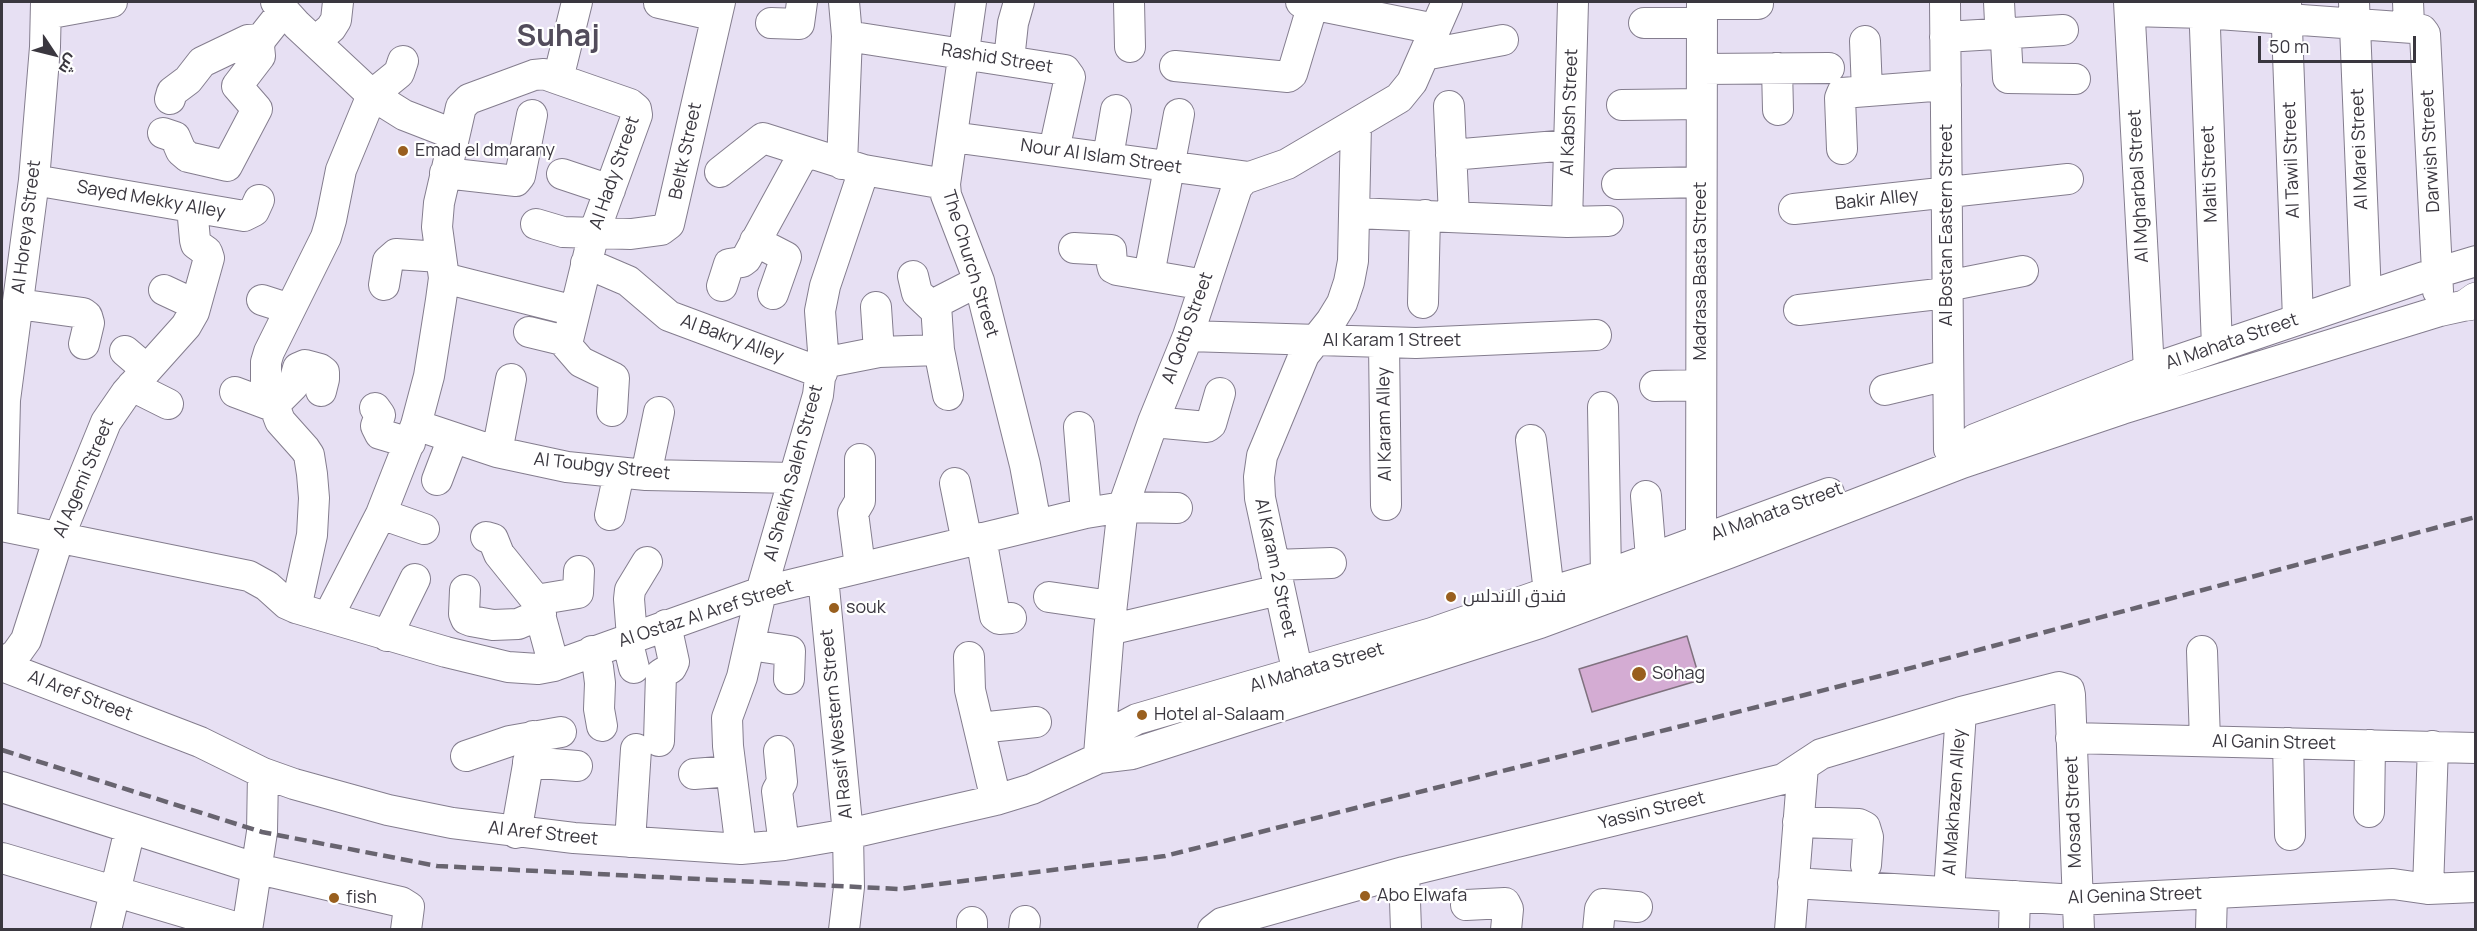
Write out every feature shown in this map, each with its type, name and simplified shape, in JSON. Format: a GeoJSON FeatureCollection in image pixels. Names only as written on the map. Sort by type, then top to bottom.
{"type":"FeatureCollection","features":[{"type":"Feature","properties":{"kind":"street"},"geometry":{"type":"LineString","coordinates":[[46,8],[112,2]]}},
{"type":"Feature","properties":{"kind":"street"},"geometry":{"type":"LineString","coordinates":[[316,41],[331,28],[336,20],[338,2]]}},
{"type":"Feature","properties":{"kind":"street"},"geometry":{"type":"LineString","coordinates":[[558,79],[577,2]]}},
{"type":"Feature","properties":{"kind":"street"},"geometry":{"type":"LineString","coordinates":[[771,23],[799,24],[802,2]]}},
{"type":"Feature","properties":{"kind":"street","name":"Al Sheikh Saleh Street"},"geometry":{"type":"LineString","coordinates":[[741,849],[726,732],[727,718],[765,683],[750,645],[761,592],[818,395],[822,368],[822,298],[853,167],[844,2]]}},
{"type":"Feature","properties":{"kind":"street","name":"The Church Street"},"geometry":{"type":"LineString","coordinates":[[971,2],[945,184],[946,195],[979,281],[1025,465],[1036,524]]}},
{"type":"Feature","properties":{"kind":"street"},"geometry":{"type":"LineString","coordinates":[[1009,60],[1013,22],[1019,2]]}},
{"type":"Feature","properties":{"kind":"street"},"geometry":{"type":"LineString","coordinates":[[1130,2],[1130,47]]}},
{"type":"Feature","properties":{"kind":"street"},"geometry":{"type":"LineString","coordinates":[[1249,177],[1276,169],[1399,98],[1412,82],[1447,2]]}},
{"type":"Feature","properties":{"kind":"street","name":"Al Kabsh Street"},"geometry":{"type":"LineString","coordinates":[[1567,222],[1573,2]]}},
{"type":"Feature","properties":{"kind":"street","name":"Al Bostan Eastern Street"},"geometry":{"type":"LineString","coordinates":[[1945,2],[1949,449]]}},
{"type":"Feature","properties":{"kind":"street"},"geometry":{"type":"LineString","coordinates":[[2000,2],[2006,42],[2006,73],[2010,80],[2075,79]]}},
{"type":"Feature","properties":{"kind":"street"},"geometry":{"type":"LineString","coordinates":[[1175,66],[1288,77],[1292,74],[1307,3],[1430,42],[1503,40]]}},
{"type":"Feature","properties":{"kind":"street"},"geometry":{"type":"LineString","coordinates":[[671,4],[718,9]]}},
{"type":"Feature","properties":{"kind":"street"},"geometry":{"type":"LineString","coordinates":[[1644,24],[1702,9],[1758,4]]}},
{"type":"Feature","properties":{"kind":"street"},"geometry":{"type":"LineString","coordinates":[[163,133],[175,137],[184,155],[227,165],[262,130],[257,110],[237,86],[260,56],[261,39],[280,6],[372,95],[404,115],[453,134]]}},
{"type":"Feature","properties":{"kind":"street"},"geometry":{"type":"LineString","coordinates":[[2130,6],[2410,15]]}},
{"type":"Feature","properties":{"kind":"street","name":"Al Mgharbal Street"},"geometry":{"type":"LineString","coordinates":[[2130,6],[2155,319],[2149,370]]}},
{"type":"Feature","properties":{"kind":"street","name":"Malti Street"},"geometry":{"type":"LineString","coordinates":[[2204,7],[2217,347]]}},
{"type":"Feature","properties":{"kind":"street","name":"Al Horeya Street"},"geometry":{"type":"LineString","coordinates":[[2,525],[3,400],[34,180],[46,8]]}},
{"type":"Feature","properties":{"kind":"street","name":"Beltk Street"},"geometry":{"type":"LineString","coordinates":[[594,233],[648,232],[666,228],[669,224],[718,9]]}},
{"type":"Feature","properties":{"kind":"street","name":"Madrasa Basta Street"},"geometry":{"type":"LineString","coordinates":[[1701,540],[1702,9]]}},
{"type":"Feature","properties":{"kind":"street","name":"Al Tawil Street"},"geometry":{"type":"LineString","coordinates":[[2286,10],[2298,319]]}},
{"type":"Feature","properties":{"kind":"street","name":"Al Marei Street"},"geometry":{"type":"LineString","coordinates":[[2355,13],[2366,296]]}},
{"type":"Feature","properties":{"kind":"street","name":"Darwish Street"},"geometry":{"type":"LineString","coordinates":[[2410,15],[2425,34],[2436,273],[2465,304]]}},
{"type":"Feature","properties":{"kind":"street"},"geometry":{"type":"LineString","coordinates":[[1945,37],[2063,30]]}},
{"type":"Feature","properties":{"kind":"street","name":"Rashid Street"},"geometry":{"type":"LineString","coordinates":[[847,36],[1065,70],[1070,77],[1054,150]]}},
{"type":"Feature","properties":{"kind":"street"},"geometry":{"type":"LineString","coordinates":[[170,99],[172,92],[188,80],[202,62],[248,40],[261,39]]}},
{"type":"Feature","properties":{"kind":"street"},"geometry":{"type":"LineString","coordinates":[[1865,41],[1867,91]]}},
{"type":"Feature","properties":{"kind":"street"},"geometry":{"type":"LineString","coordinates":[[2,525],[249,576],[267,586],[287,604],[296,608],[312,535],[314,498],[309,455],[280,422],[266,383],[266,362],[276,304],[326,237],[341,170],[372,95],[399,73],[403,62]]}},
{"type":"Feature","properties":{"kind":"street"},"geometry":{"type":"LineString","coordinates":[[1777,68],[1778,110]]}},
{"type":"Feature","properties":{"kind":"street"},"geometry":{"type":"LineString","coordinates":[[1702,69],[1829,68]]}},
{"type":"Feature","properties":{"kind":"street","name":"Al Hady Street"},"geometry":{"type":"LineString","coordinates":[[328,617],[381,514],[413,434],[430,366],[442,267],[437,227],[445,173],[461,107],[469,99],[534,75],[544,74],[630,104],[636,109],[637,115],[594,233],[567,344]]}},
{"type":"Feature","properties":{"kind":"street"},"geometry":{"type":"LineString","coordinates":[[1842,149],[1842,93],[1946,85]]}},
{"type":"Feature","properties":{"kind":"street"},"geometry":{"type":"LineString","coordinates":[[1622,105],[1701,104]]}},
{"type":"Feature","properties":{"kind":"street"},"geometry":{"type":"LineString","coordinates":[[1423,303],[1451,155],[1449,106]]}},
{"type":"Feature","properties":{"kind":"street"},"geometry":{"type":"LineString","coordinates":[[1107,158],[1116,110]]}},
{"type":"Feature","properties":{"kind":"street"},"geometry":{"type":"LineString","coordinates":[[1149,275],[1179,114]]}},
{"type":"Feature","properties":{"kind":"street"},"geometry":{"type":"LineString","coordinates":[[1318,146],[1324,114]]}},
{"type":"Feature","properties":{"kind":"street"},"geometry":{"type":"LineString","coordinates":[[445,173],[516,181],[520,176],[532,115]]}},
{"type":"Feature","properties":{"kind":"street","name":"Al Karam 2 Street"},"geometry":{"type":"LineString","coordinates":[[1298,674],[1260,498],[1259,477],[1262,456],[1304,355],[1342,303],[1349,282],[1353,261],[1356,124]]}},
{"type":"Feature","properties":{"kind":"street","name":"Nour Al Islam Street"},"geometry":{"type":"LineString","coordinates":[[952,136],[1249,177]]}},
{"type":"Feature","properties":{"kind":"street"},"geometry":{"type":"LineString","coordinates":[[720,172],[763,138],[853,167],[945,184]]}},
{"type":"Feature","properties":{"kind":"street"},"geometry":{"type":"LineString","coordinates":[[1451,155],[1569,146]]}},
{"type":"Feature","properties":{"kind":"street"},"geometry":{"type":"LineString","coordinates":[[722,286],[729,264],[744,261],[804,153]]}},
{"type":"Feature","properties":{"kind":"street"},"geometry":{"type":"LineString","coordinates":[[190,207],[197,159]]}},
{"type":"Feature","properties":{"kind":"street"},"geometry":{"type":"LineString","coordinates":[[562,174],[610,190]]}},
{"type":"Feature","properties":{"kind":"street","name":"Al Qotb Street"},"geometry":{"type":"LineString","coordinates":[[1098,758],[1110,618],[1123,507],[1153,422],[1188,336],[1237,187],[1249,177]]}},
{"type":"Feature","properties":{"kind":"street","name":"Bakir Alley"},"geometry":{"type":"LineString","coordinates":[[1794,209],[2068,179]]}},
{"type":"Feature","properties":{"kind":"street","name":"Sayed Mekky Alley"},"geometry":{"type":"LineString","coordinates":[[34,180],[248,216],[254,211],[259,200]]}},
{"type":"Feature","properties":{"kind":"street"},"geometry":{"type":"LineString","coordinates":[[1617,184],[1701,182]]}},
{"type":"Feature","properties":{"kind":"street","name":"Al Agemi Street"},"geometry":{"type":"LineString","coordinates":[[2,665],[16,654],[26,640],[59,537],[106,422],[134,369],[186,326],[196,305],[209,258],[207,252],[196,244],[190,207]]}},
{"type":"Feature","properties":{"kind":"street"},"geometry":{"type":"LineString","coordinates":[[1354,213],[1567,222],[1608,221]]}},
{"type":"Feature","properties":{"kind":"street"},"geometry":{"type":"LineString","coordinates":[[536,224],[563,232],[594,233]]}},
{"type":"Feature","properties":{"kind":"street"},"geometry":{"type":"LineString","coordinates":[[755,241],[786,257],[773,294]]}},
{"type":"Feature","properties":{"kind":"street"},"geometry":{"type":"LineString","coordinates":[[1074,248],[1111,250],[1113,268],[1205,285]]}},
{"type":"Feature","properties":{"kind":"street"},"geometry":{"type":"LineString","coordinates":[[384,285],[388,261],[396,254],[574,311]]}},
{"type":"Feature","properties":{"kind":"street","name":"Al Mahata Street"},"geometry":{"type":"LineString","coordinates":[[1098,758],[1113,734],[1137,719],[1298,674],[1432,633],[1549,592],[1606,575],[1949,449],[2149,370],[2475,261]]}},
{"type":"Feature","properties":{"kind":"street","name":"Al Bakry Alley"},"geometry":{"type":"LineString","coordinates":[[586,263],[628,281],[669,316],[822,368]]}},
{"type":"Feature","properties":{"kind":"street"},"geometry":{"type":"LineString","coordinates":[[1799,310],[1947,290],[2023,272]]}},
{"type":"Feature","properties":{"kind":"street"},"geometry":{"type":"LineString","coordinates":[[913,276],[917,293],[935,310]]}},
{"type":"Feature","properties":{"kind":"street"},"geometry":{"type":"LineString","coordinates":[[948,396],[939,350],[935,310],[940,301],[979,281]]}},
{"type":"Feature","properties":{"kind":"street"},"geometry":{"type":"LineString","coordinates":[[164,290],[196,305]]}},
{"type":"Feature","properties":{"kind":"street"},"geometry":{"type":"LineString","coordinates":[[18,304],[83,313],[87,316],[89,323],[84,344]]}},
{"type":"Feature","properties":{"kind":"street","name":"Al Mahata Street"},"geometry":{"type":"LineString","coordinates":[[1098,758],[1132,754],[1540,623],[1718,558],[1962,463],[2121,409],[2465,304]]}},
{"type":"Feature","properties":{"kind":"street"},"geometry":{"type":"LineString","coordinates":[[876,307],[879,352]]}},
{"type":"Feature","properties":{"kind":"street"},"geometry":{"type":"LineString","coordinates":[[528,332],[556,338],[567,344],[581,362],[614,378],[612,411]]}},
{"type":"Feature","properties":{"kind":"street","name":"Al Karam 1 Street"},"geometry":{"type":"LineString","coordinates":[[1188,336],[1384,343],[1596,335]]}},
{"type":"Feature","properties":{"kind":"street","name":"Al Karam Alley"},"geometry":{"type":"LineString","coordinates":[[1384,343],[1386,505]]}},
{"type":"Feature","properties":{"kind":"street"},"geometry":{"type":"LineString","coordinates":[[822,368],[879,352],[939,350]]}},
{"type":"Feature","properties":{"kind":"street"},"geometry":{"type":"LineString","coordinates":[[235,392],[259,402],[272,402],[280,399],[293,386],[298,368],[305,365],[324,372],[321,391]]}},
{"type":"Feature","properties":{"kind":"street"},"geometry":{"type":"LineString","coordinates":[[134,369],[168,404]]}},
{"type":"Feature","properties":{"kind":"street"},"geometry":{"type":"LineString","coordinates":[[1885,390],[1948,375]]}},
{"type":"Feature","properties":{"kind":"street"},"geometry":{"type":"LineString","coordinates":[[496,452],[511,380]]}},
{"type":"Feature","properties":{"kind":"street"},"geometry":{"type":"LineString","coordinates":[[1655,386],[1701,385]]}},
{"type":"Feature","properties":{"kind":"street"},"geometry":{"type":"LineString","coordinates":[[1153,422],[1207,427],[1211,424],[1220,393]]}},
{"type":"Feature","properties":{"kind":"street"},"geometry":{"type":"LineString","coordinates":[[1603,407],[1606,575]]}},
{"type":"Feature","properties":{"kind":"street","name":"Al Toubgy Street"},"geometry":{"type":"LineString","coordinates":[[375,408],[380,415],[376,426],[380,434],[413,434],[453,438],[496,452],[567,467],[633,474],[794,478]]}},
{"type":"Feature","properties":{"kind":"street"},"geometry":{"type":"LineString","coordinates":[[610,515],[633,474],[659,412]]}},
{"type":"Feature","properties":{"kind":"street"},"geometry":{"type":"LineString","coordinates":[[1079,427],[1086,513]]}},
{"type":"Feature","properties":{"kind":"street"},"geometry":{"type":"LineString","coordinates":[[437,480],[453,438]]}},
{"type":"Feature","properties":{"kind":"street"},"geometry":{"type":"LineString","coordinates":[[1531,440],[1549,592]]}},
{"type":"Feature","properties":{"kind":"street"},"geometry":{"type":"LineString","coordinates":[[860,459],[860,501],[853,513],[860,567]]}},
{"type":"Feature","properties":{"kind":"street"},"geometry":{"type":"LineString","coordinates":[[955,483],[995,616],[999,620],[1011,618]]}},
{"type":"Feature","properties":{"kind":"street"},"geometry":{"type":"LineString","coordinates":[[1646,496],[1651,558]]}},
{"type":"Feature","properties":{"kind":"street","name":"Al Ostaz Al Aref Street"},"geometry":{"type":"LineString","coordinates":[[296,608],[387,636],[508,667],[538,669],[554,666],[761,592],[860,567],[1086,513],[1123,507],[1177,508]]}},
{"type":"Feature","properties":{"kind":"street"},"geometry":{"type":"LineString","coordinates":[[381,514],[424,529]]}},
{"type":"Feature","properties":{"kind":"street"},"geometry":{"type":"LineString","coordinates":[[486,537],[493,540],[499,554],[539,607],[554,666]]}},
{"type":"Feature","properties":{"kind":"street"},"geometry":{"type":"LineString","coordinates":[[634,668],[630,638],[630,590],[647,562]]}},
{"type":"Feature","properties":{"kind":"street"},"geometry":{"type":"LineString","coordinates":[[1049,597],[1110,618],[1331,563]]}},
{"type":"Feature","properties":{"kind":"street"},"geometry":{"type":"LineString","coordinates":[[465,590],[464,614],[466,619],[493,626],[518,624],[539,607],[578,593],[579,571]]}},
{"type":"Feature","properties":{"kind":"street","name":"Al Rasif Western Street"},"geometry":{"type":"LineString","coordinates":[[823,577],[848,834],[849,888],[844,930]]}},
{"type":"Feature","properties":{"kind":"street"},"geometry":{"type":"LineString","coordinates":[[387,636],[415,579]]}},
{"type":"Feature","properties":{"kind":"street"},"geometry":{"type":"LineString","coordinates":[[630,842],[661,674],[671,668],[674,662],[666,625]]}},
{"type":"Feature","properties":{"kind":"street"},"geometry":{"type":"LineString","coordinates":[[750,645],[790,651],[765,683]]}},
{"type":"Feature","properties":{"kind":"street"},"geometry":{"type":"LineString","coordinates":[[592,651],[599,675],[598,709],[602,726]]}},
{"type":"Feature","properties":{"kind":"street"},"geometry":{"type":"LineString","coordinates":[[2202,651],[2205,741]]}},
{"type":"Feature","properties":{"kind":"street"},"geometry":{"type":"LineString","coordinates":[[969,657],[970,690],[996,800]]}},
{"type":"Feature","properties":{"kind":"street","name":"Al Aref Street"},"geometry":{"type":"LineString","coordinates":[[2,665],[200,742],[264,773],[294,784],[388,810],[516,833],[741,849],[784,845],[848,834],[996,800],[1040,785],[1098,758]]}},
{"type":"Feature","properties":{"kind":"street"},"geometry":{"type":"LineString","coordinates":[[2,672],[2,689]]}},
{"type":"Feature","properties":{"kind":"street","name":"Yassin Street"},"geometry":{"type":"LineString","coordinates":[[1218,926],[1404,872],[1783,779],[1821,754],[1961,712],[2059,687],[2068,690],[2070,695]]}},
{"type":"Feature","properties":{"kind":"street","name":"Mosad Street"},"geometry":{"type":"LineString","coordinates":[[2070,695],[2079,930]]}},
{"type":"Feature","properties":{"kind":"street","name":"Al Makhazen Alley"},"geometry":{"type":"LineString","coordinates":[[1949,892],[1961,712]]}},
{"type":"Feature","properties":{"kind":"street"},"geometry":{"type":"LineString","coordinates":[[979,728],[1036,722]]}},
{"type":"Feature","properties":{"kind":"street","name":"Al Ganin Street"},"geometry":{"type":"LineString","coordinates":[[2072,738],[2475,748]]}},
{"type":"Feature","properties":{"kind":"street"},"geometry":{"type":"LineString","coordinates":[[466,756],[510,741],[541,743],[577,766]]}},
{"type":"Feature","properties":{"kind":"street"},"geometry":{"type":"LineString","coordinates":[[516,833],[541,743]]}},
{"type":"Feature","properties":{"kind":"street"},"geometry":{"type":"LineString","coordinates":[[2288,743],[2290,836]]}},
{"type":"Feature","properties":{"kind":"street"},"geometry":{"type":"LineString","coordinates":[[2369,812],[2370,745]]}},
{"type":"Feature","properties":{"kind":"street"},"geometry":{"type":"LineString","coordinates":[[2428,889],[2433,746]]}},
{"type":"Feature","properties":{"kind":"street"},"geometry":{"type":"LineString","coordinates":[[779,751],[782,782],[777,791],[784,845]]}},
{"type":"Feature","properties":{"kind":"street"},"geometry":{"type":"LineString","coordinates":[[1790,930],[1803,766]]}},
{"type":"Feature","properties":{"kind":"street"},"geometry":{"type":"LineString","coordinates":[[694,774],[731,771]]}},
{"type":"Feature","properties":{"kind":"street"},"geometry":{"type":"LineString","coordinates":[[2,858],[246,930],[258,869],[264,773]]}},
{"type":"Feature","properties":{"kind":"street"},"geometry":{"type":"LineString","coordinates":[[2,787],[258,869],[401,902],[409,908],[406,930]]}},
{"type":"Feature","properties":{"kind":"street"},"geometry":{"type":"LineString","coordinates":[[1798,822],[1859,824],[1865,827],[1868,837],[1866,865]]}},
{"type":"Feature","properties":{"kind":"street"},"geometry":{"type":"LineString","coordinates":[[106,930],[130,829]]}},
{"type":"Feature","properties":{"kind":"street"},"geometry":{"type":"LineString","coordinates":[[1404,872],[1406,930]]}},
{"type":"Feature","properties":{"kind":"street","name":"Al Genina Street"},"geometry":{"type":"LineString","coordinates":[[1793,883],[2077,900],[2393,884],[2428,889],[2475,887]]}},
{"type":"Feature","properties":{"kind":"street"},"geometry":{"type":"LineString","coordinates":[[2211,930],[2212,893]]}},
{"type":"Feature","properties":{"kind":"street"},"geometry":{"type":"LineString","coordinates":[[2014,930],[2015,896]]}},
{"type":"Feature","properties":{"kind":"street"},"geometry":{"type":"LineString","coordinates":[[1466,904],[1505,903],[1508,909],[1506,930]]}},
{"type":"Feature","properties":{"kind":"street"},"geometry":{"type":"LineString","coordinates":[[1599,930],[1600,909],[1603,904],[1637,907]]}},
{"type":"Feature","properties":{"kind":"building","name":"Sohag"},"geometry":{"type":"Polygon","coordinates":[[[1687,636],[1700,680],[1592,712],[1579,669],[1687,636]]]}},
{"type":"Feature","properties":{"kind":"railway"},"geometry":{"type":"LineString","coordinates":[[2,750],[262,832],[437,866],[899,889],[1165,856],[1892,673],[2476,517]]}},
{"type":"Feature","properties":{"kind":"place","name":"Emad el dmarany"},"geometry":{"type":"Point","coordinates":[403,151]}},
{"type":"Feature","properties":{"kind":"place","name":"فندق الاندلس"},"geometry":{"type":"Point","coordinates":[1451,597]}},
{"type":"Feature","properties":{"kind":"place","name":"souk"},"geometry":{"type":"Point","coordinates":[834,608]}},
{"type":"Feature","properties":{"kind":"place","name":"Sohag"},"geometry":{"type":"Point","coordinates":[1639,674]}},
{"type":"Feature","properties":{"kind":"place","name":"Hotel al-Salaam"},"geometry":{"type":"Point","coordinates":[1142,715]}},
{"type":"Feature","properties":{"kind":"place","name":"Abo Elwafa"},"geometry":{"type":"Point","coordinates":[1365,896]}},
{"type":"Feature","properties":{"kind":"place","name":"fish"},"geometry":{"type":"Point","coordinates":[334,898]}},
{"type":"Feature","properties":{"kind":"district","name":"Suhaj"},"geometry":{"type":"Point","coordinates":[558,38]}}]}
